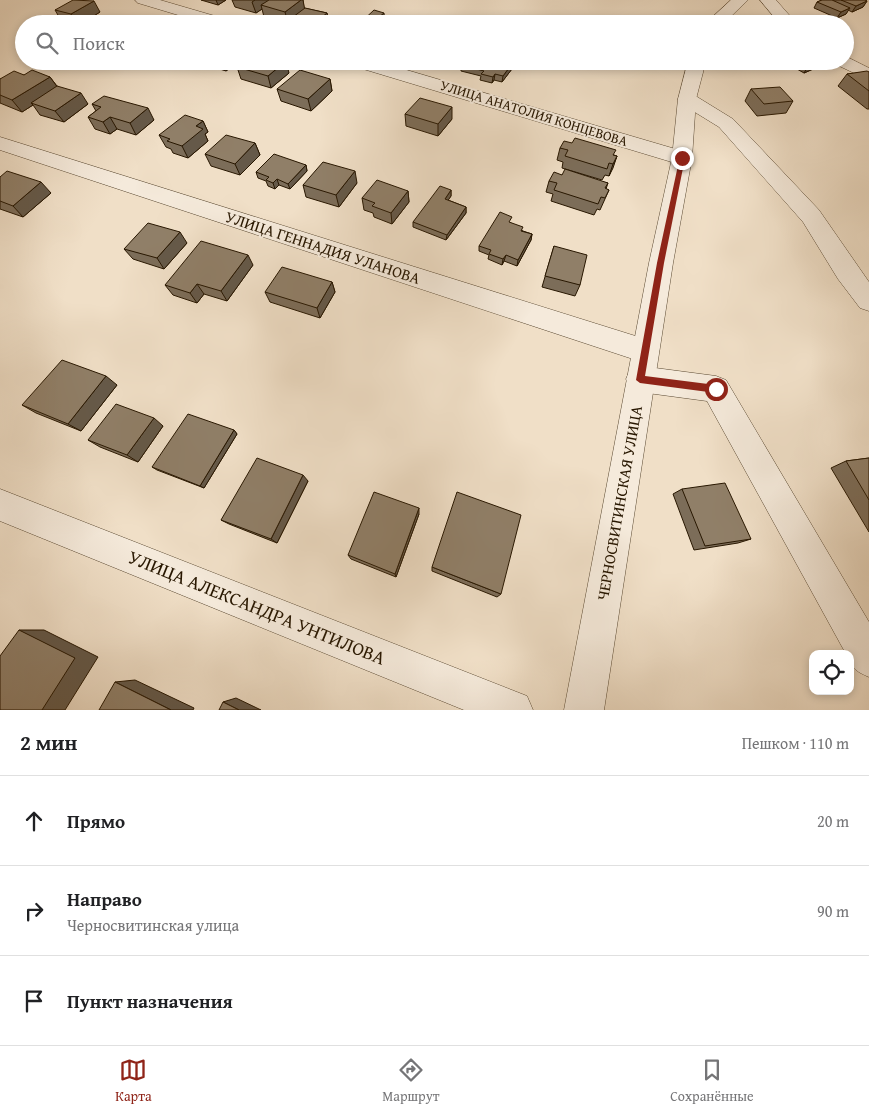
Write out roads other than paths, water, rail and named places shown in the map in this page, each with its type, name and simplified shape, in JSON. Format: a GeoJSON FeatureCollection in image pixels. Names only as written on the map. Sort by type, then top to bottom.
{"type":"FeatureCollection","features":[{"type":"Feature","properties":{"kind":"street"},"geometry":{"type":"LineString","coordinates":[[143,0],[195,15]]}},
{"type":"Feature","properties":{"kind":"street"},"geometry":{"type":"LineString","coordinates":[[723,15],[740,0]]}},
{"type":"Feature","properties":{"kind":"street"},"geometry":{"type":"LineString","coordinates":[[768,0],[781,15]]}},
{"type":"Feature","properties":{"kind":"street"},"geometry":{"type":"LineString","coordinates":[[854,67],[869,75]]}},
{"type":"Feature","properties":{"kind":"street","name":"УЛИЦА АНАТОЛИЯ КОНЦЕВОВА"},"geometry":{"type":"LineString","coordinates":[[386,70],[682,158]]}},
{"type":"Feature","properties":{"kind":"street","name":"ЧЕРНОСВИТИНСКАЯ УЛИЦА"},"geometry":{"type":"LineString","coordinates":[[584,710],[643,365],[682,158],[687,99],[695,70]]}},
{"type":"Feature","properties":{"kind":"street"},"geometry":{"type":"LineString","coordinates":[[687,99],[726,123],[811,216],[847,272],[869,300]]}},
{"type":"Feature","properties":{"kind":"street","name":"УЛИЦА ГЕННАДИЯ УЛАНОВА"},"geometry":{"type":"LineString","coordinates":[[0,143],[716,389],[869,658]]}},
{"type":"Feature","properties":{"kind":"street","name":"УЛИЦА АЛЕКСАНДРА УНТИЛОВА"},"geometry":{"type":"LineString","coordinates":[[0,505],[513,710]]}}]}
